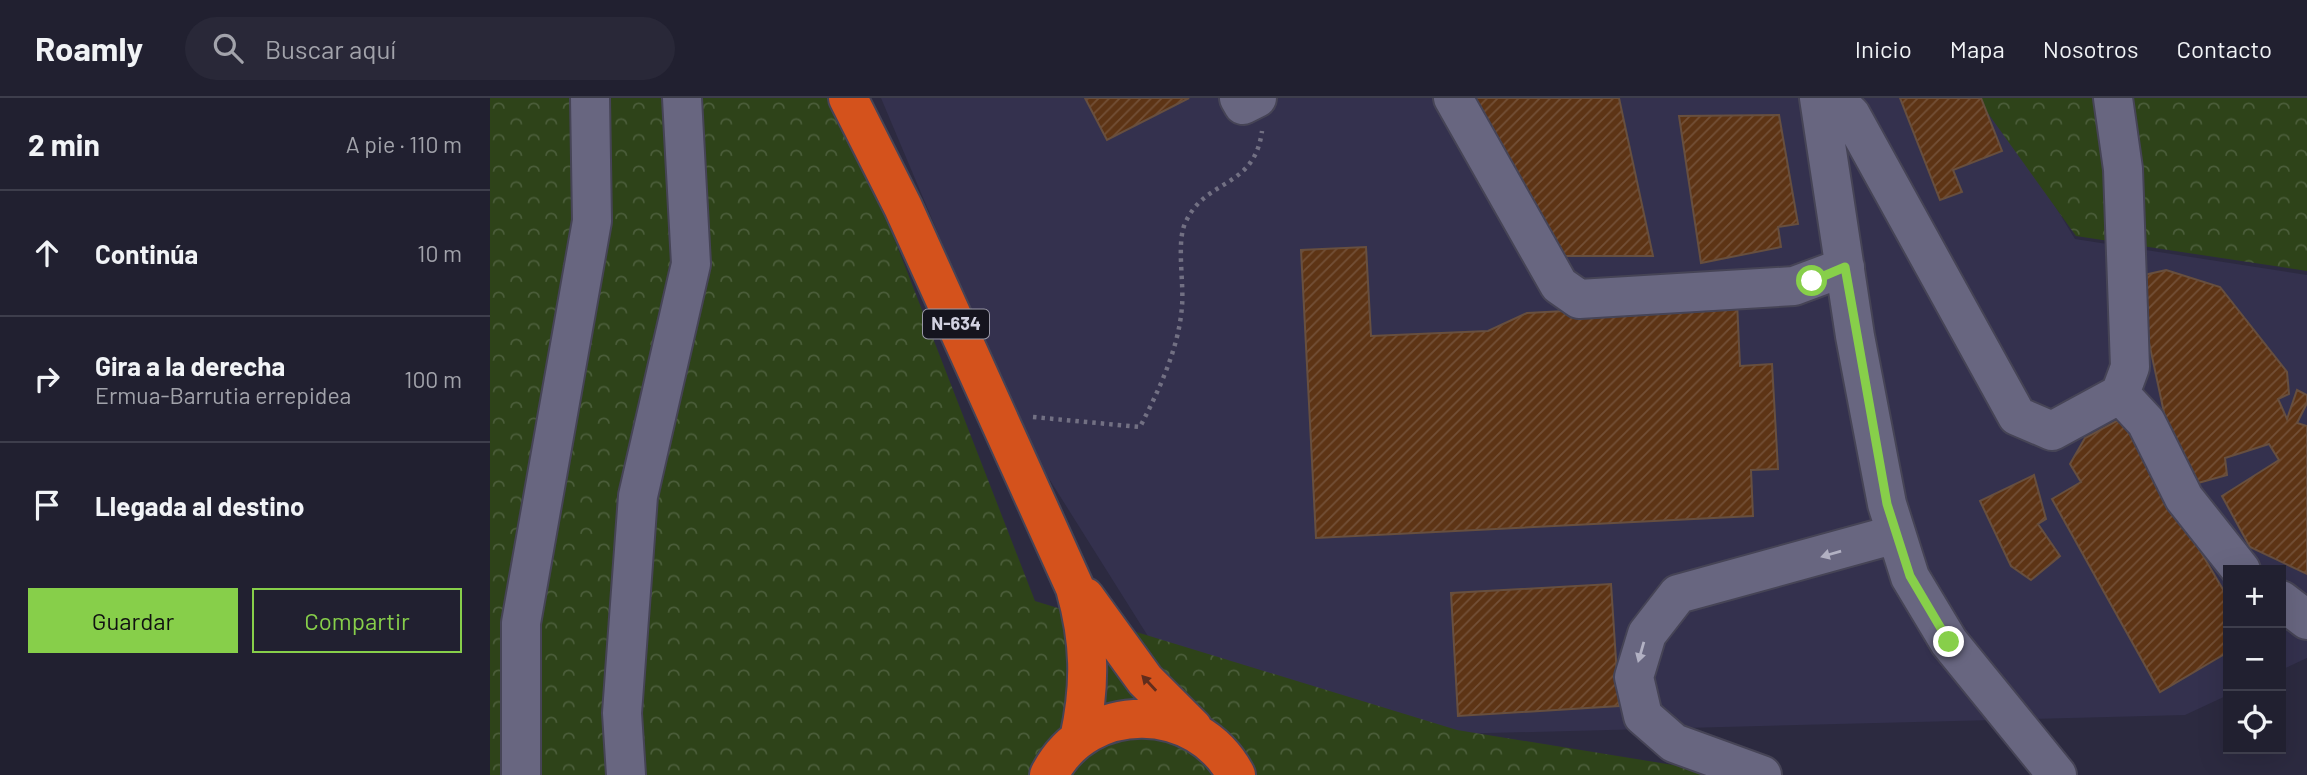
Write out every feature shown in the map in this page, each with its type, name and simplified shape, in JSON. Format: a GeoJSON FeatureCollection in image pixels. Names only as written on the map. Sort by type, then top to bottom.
{"type":"FeatureCollection","features":[{"type":"Feature","properties":{"kind":"highway","name":"N-634"},"geometry":{"type":"LineString","coordinates":[[848,98],[903,207],[1059,553]]}},
{"type":"Feature","properties":{"kind":"highway"},"geometry":{"type":"LineString","coordinates":[[1059,553],[1098,619],[1145,680],[1197,732],[1215,746],[1236,775]]}},
{"type":"Feature","properties":{"kind":"highway"},"geometry":{"type":"LineString","coordinates":[[1059,553],[1075,588],[1085,625],[1090,663],[1087,702],[1079,739]]}},
{"type":"Feature","properties":{"kind":"highway"},"geometry":{"type":"LineString","coordinates":[[1049,775],[1063,754],[1079,739],[1100,726],[1124,719],[1149,717],[1174,722],[1197,732]]}},
{"type":"Feature","properties":{"kind":"street"},"geometry":{"type":"LineString","coordinates":[[521,775],[521,623],[592,221],[590,98]]}},
{"type":"Feature","properties":{"kind":"street"},"geometry":{"type":"LineString","coordinates":[[626,775],[622,713],[638,496],[691,264],[682,98]]}},
{"type":"Feature","properties":{"kind":"street"},"geometry":{"type":"LineString","coordinates":[[1453,98],[1559,285],[1579,299],[1794,286],[1845,267]]}},
{"type":"Feature","properties":{"kind":"street"},"geometry":{"type":"LineString","coordinates":[[1819,98],[1845,267],[1887,504],[1910,576],[1949,642],[2056,775]]}},
{"type":"Feature","properties":{"kind":"street"},"geometry":{"type":"LineString","coordinates":[[1834,98],[1851,115],[2017,416],[2052,431],[2120,394],[2130,367],[2123,169],[2113,98]]}},
{"type":"Feature","properties":{"kind":"street"},"geometry":{"type":"LineString","coordinates":[[2120,394],[2146,422],[2184,498],[2237,565]]}},
{"type":"Feature","properties":{"kind":"street"},"geometry":{"type":"LineString","coordinates":[[1762,775],[1674,743],[1643,716],[1634,677],[1647,634],[1678,594],[1896,534]]}},
{"type":"Feature","properties":{"kind":"street"},"geometry":{"type":"LineString","coordinates":[[2286,604],[2307,620]]}},
{"type":"Feature","properties":{"kind":"path"},"geometry":{"type":"LineString","coordinates":[[995,413],[1140,427],[1177,341],[1182,307],[1183,228],[1197,201],[1244,171],[1259,151],[1262,129],[1248,99]]}},
{"type":"Feature","properties":{"kind":"shaded area"},"geometry":{"type":"Polygon","coordinates":[[[881,98],[1989,98],[2075,239],[2307,275],[2307,658],[2286,668],[2286,565],[2223,565],[2223,697],[2185,715],[1375,736],[1173,676],[1026,442],[881,98]]]}},
{"type":"Feature","properties":{"kind":"green space"},"geometry":{"type":"Polygon","coordinates":[[[490,98],[849,98],[877,194],[1035,601],[1457,730],[1735,775],[490,775],[490,98]]]}},
{"type":"Feature","properties":{"kind":"green space"},"geometry":{"type":"Polygon","coordinates":[[[1977,98],[2307,98],[2307,271],[2076,236],[1977,98]]]}},
{"type":"Feature","properties":{"kind":"building"},"geometry":{"type":"Polygon","coordinates":[[[1085,98],[1189,98],[1107,140],[1085,98]]]}},
{"type":"Feature","properties":{"kind":"building"},"geometry":{"type":"Polygon","coordinates":[[[1475,98],[1619,98],[1653,256],[1561,256],[1475,98]]]}},
{"type":"Feature","properties":{"kind":"building"},"geometry":{"type":"Polygon","coordinates":[[[1900,98],[1981,98],[2002,151],[1953,170],[1962,192],[1940,200],[1900,98]]]}},
{"type":"Feature","properties":{"kind":"building"},"geometry":{"type":"Polygon","coordinates":[[[1779,115],[1798,224],[1778,227],[1781,247],[1701,263],[1679,116],[1779,115]]]}},
{"type":"Feature","properties":{"kind":"building"},"geometry":{"type":"Polygon","coordinates":[[[1366,247],[1371,336],[1488,331],[1527,313],[1737,302],[1740,366],[1772,364],[1778,469],[1751,470],[1753,516],[1316,538],[1301,250],[1366,247]]]}},
{"type":"Feature","properties":{"kind":"building"},"geometry":{"type":"Polygon","coordinates":[[[2166,270],[2220,287],[2287,372],[2289,394],[2278,399],[2287,419],[2297,390],[2307,395],[2307,403],[2297,423],[2307,426],[2307,574],[2250,547],[2222,496],[2279,460],[2269,444],[2225,458],[2227,475],[2187,486],[2175,464],[2135,277],[2166,270]]]}},
{"type":"Feature","properties":{"kind":"building"},"geometry":{"type":"Polygon","coordinates":[[[2122,418],[2223,590],[2223,655],[2160,692],[2052,499],[2081,482],[2070,464],[2085,438],[2122,418]]]}},
{"type":"Feature","properties":{"kind":"building"},"geometry":{"type":"Polygon","coordinates":[[[2034,475],[2046,519],[2038,524],[2060,556],[2031,580],[2011,566],[1980,501],[2034,475]]]}},
{"type":"Feature","properties":{"kind":"building"},"geometry":{"type":"Polygon","coordinates":[[[1611,584],[1619,706],[1458,716],[1451,593],[1611,584]]]}},
{"type":"Feature","properties":{"kind":"route"},"geometry":{"type":"LineString","coordinates":[[1812,281],[1845,267],[1855,336],[1887,504],[1910,576],[1949,642]]}}]}
